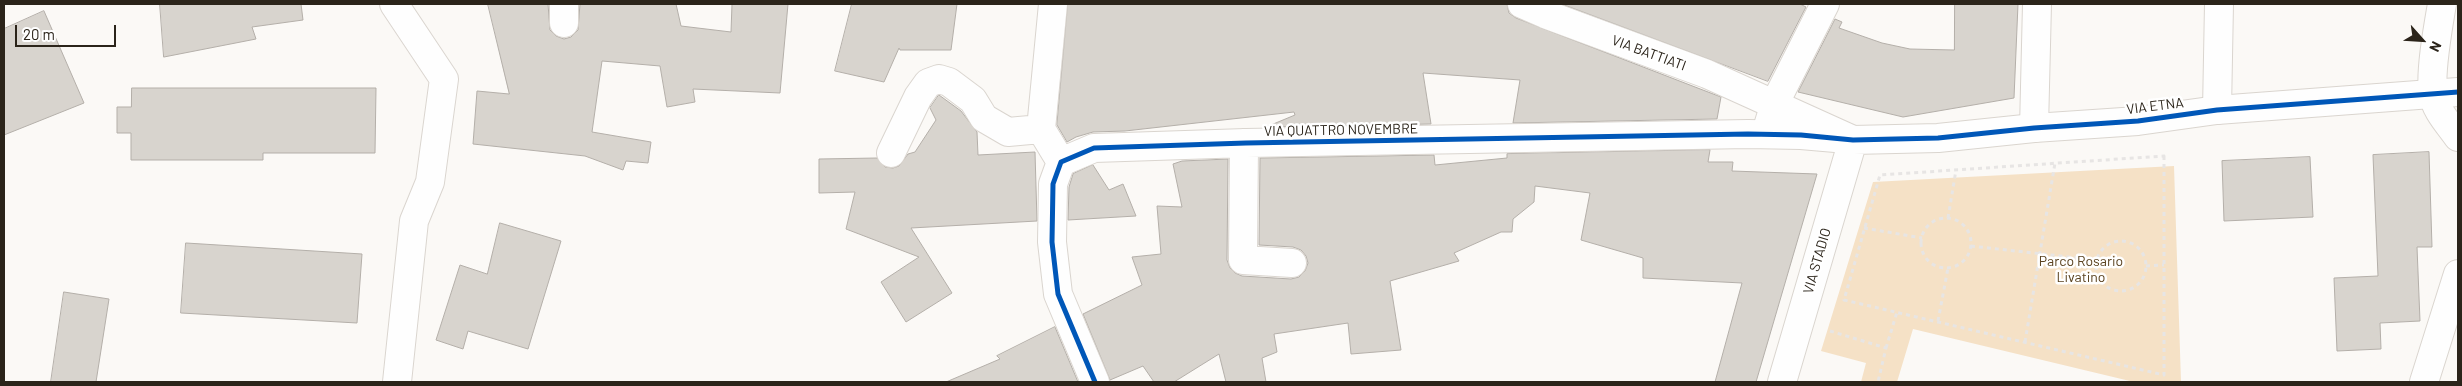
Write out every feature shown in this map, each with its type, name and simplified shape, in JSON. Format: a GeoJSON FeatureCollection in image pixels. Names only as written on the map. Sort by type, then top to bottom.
{"type":"FeatureCollection","features":[{"type":"Feature","properties":{"kind":"street"},"geometry":{"type":"LineString","coordinates":[[394,4],[444,79],[430,182],[414,221],[398,382]]}},
{"type":"Feature","properties":{"kind":"street"},"geometry":{"type":"LineString","coordinates":[[1053,4],[1041,129],[1061,162],[1053,184],[1052,242],[1058,294],[1095,382]]}},
{"type":"Feature","properties":{"kind":"street","name":"VIA BATTIATI"},"geometry":{"type":"LineString","coordinates":[[1522,4],[1611,39],[1664,57],[1775,103],[1853,140]]}},
{"type":"Feature","properties":{"kind":"street"},"geometry":{"type":"LineString","coordinates":[[1766,134],[1775,103],[1825,4]]}},
{"type":"Feature","properties":{"kind":"street"},"geometry":{"type":"LineString","coordinates":[[2034,128],[2037,4]]}},
{"type":"Feature","properties":{"kind":"street"},"geometry":{"type":"LineString","coordinates":[[2217,110],[2219,4]]}},
{"type":"Feature","properties":{"kind":"street"},"geometry":{"type":"LineString","coordinates":[[2442,4],[2436,43],[2446,93],[2441,114],[2458,137]]}},
{"type":"Feature","properties":{"kind":"street"},"geometry":{"type":"LineString","coordinates":[[891,153],[918,97],[928,82],[938,79],[950,82],[974,100],[984,118],[1008,132],[1041,129]]}},
{"type":"Feature","properties":{"kind":"street","name":"VIA ETNA"},"geometry":{"type":"LineString","coordinates":[[1853,140],[1938,138],[2034,128],[2138,121],[2217,110],[2446,93]]}},
{"type":"Feature","properties":{"kind":"street","name":"VIA QUATTRO NOVEMBRE"},"geometry":{"type":"LineString","coordinates":[[1061,162],[1094,148],[1244,143],[1766,134],[1853,140]]}},
{"type":"Feature","properties":{"kind":"street","name":"VIA STADIO"},"geometry":{"type":"LineString","coordinates":[[1782,382],[1853,140]]}},
{"type":"Feature","properties":{"kind":"street"},"geometry":{"type":"LineString","coordinates":[[1244,143],[1243,260],[1292,263]]}},
{"type":"Feature","properties":{"kind":"street"},"geometry":{"type":"LineString","coordinates":[[2424,382],[2458,274]]}},
{"type":"Feature","properties":{"kind":"path"},"geometry":{"type":"LineString","coordinates":[[2164,156],[2164,375],[1844,300],[1880,174],[2055,163],[2164,156]]}},
{"type":"Feature","properties":{"kind":"path"},"geometry":{"type":"LineString","coordinates":[[2025,342],[2055,163]]}},
{"type":"Feature","properties":{"kind":"path"},"geometry":{"type":"LineString","coordinates":[[1948,218],[1956,170]]}},
{"type":"Feature","properties":{"kind":"path"},"geometry":{"type":"LineString","coordinates":[[1948,218],[1956,220],[1968,230],[1970,246],[1968,254],[1963,261],[1948,268],[1939,267],[1925,257],[1922,250],[1922,238],[1923,233],[1933,221],[1948,218]]}},
{"type":"Feature","properties":{"kind":"path"},"geometry":{"type":"LineString","coordinates":[[1864,228],[1922,238]]}},
{"type":"Feature","properties":{"kind":"path"},"geometry":{"type":"LineString","coordinates":[[2112,241],[2128,241],[2142,251],[2146,266],[2140,282],[2134,287],[2118,291],[2109,288],[2098,276],[2096,260],[2100,252],[2112,241]]}},
{"type":"Feature","properties":{"kind":"path"},"geometry":{"type":"LineString","coordinates":[[1970,246],[2096,260]]}},
{"type":"Feature","properties":{"kind":"path"},"geometry":{"type":"LineString","coordinates":[[2146,266],[2164,265]]}},
{"type":"Feature","properties":{"kind":"path"},"geometry":{"type":"LineString","coordinates":[[1938,321],[1948,268]]}},
{"type":"Feature","properties":{"kind":"path"},"geometry":{"type":"LineString","coordinates":[[1878,382],[1897,312]]}},
{"type":"Feature","properties":{"kind":"path"},"geometry":{"type":"LineString","coordinates":[[1828,330],[1886,348]]}},
{"type":"Feature","properties":{"kind":"green space","name":"Parco Rosario Livatino"},"geometry":{"type":"Polygon","coordinates":[[[2174,166],[2181,382],[2134,382],[1913,329],[1897,382],[1861,382],[1866,363],[1821,351],[1873,182],[2174,166]]]}},
{"type":"Feature","properties":{"kind":"building"},"geometry":{"type":"Polygon","coordinates":[[[160,4],[301,4],[303,20],[252,27],[256,39],[164,57],[160,4]]]}},
{"type":"Feature","properties":{"kind":"building"},"geometry":{"type":"Polygon","coordinates":[[[488,4],[548,4],[550,30],[556,36],[564,39],[571,37],[578,30],[580,4],[676,4],[681,26],[731,32],[732,4],[788,4],[780,93],[693,89],[695,102],[667,107],[660,66],[602,61],[592,132],[651,142],[648,163],[626,161],[623,170],[585,156],[473,144],[477,91],[509,94],[488,4]]]}},
{"type":"Feature","properties":{"kind":"building"},"geometry":{"type":"Polygon","coordinates":[[[852,4],[957,4],[951,50],[900,50],[899,48],[884,82],[835,71],[852,4]]]}},
{"type":"Feature","properties":{"kind":"building"},"geometry":{"type":"Polygon","coordinates":[[[1068,4],[1507,4],[1509,13],[1516,18],[1721,97],[1717,119],[1513,123],[1520,80],[1423,73],[1431,124],[1266,127],[1295,115],[1294,112],[1125,131],[1093,132],[1067,142],[1057,125],[1068,4]]]}},
{"type":"Feature","properties":{"kind":"building"},"geometry":{"type":"Polygon","coordinates":[[[1562,4],[1800,4],[1806,7],[1768,81],[1562,4]]]}},
{"type":"Feature","properties":{"kind":"building"},"geometry":{"type":"Polygon","coordinates":[[[1955,4],[2018,4],[2014,98],[1903,117],[1798,92],[1835,19],[1842,22],[1839,28],[1882,43],[1910,49],[1954,50],[1955,4]]]}},
{"type":"Feature","properties":{"kind":"building"},"geometry":{"type":"Polygon","coordinates":[[[44,11],[84,103],[4,135],[4,29],[44,11]]]}},
{"type":"Feature","properties":{"kind":"building"},"geometry":{"type":"Polygon","coordinates":[[[132,88],[376,88],[375,153],[263,153],[263,160],[131,160],[131,133],[117,133],[117,107],[131,107],[132,88]]]}},
{"type":"Feature","properties":{"kind":"building"},"geometry":{"type":"Polygon","coordinates":[[[939,95],[961,111],[977,132],[978,155],[1035,152],[1037,221],[911,228],[952,293],[906,322],[881,282],[919,257],[846,229],[855,192],[819,193],[819,159],[877,158],[885,167],[893,168],[899,166],[908,154],[915,152],[936,120],[930,108],[939,95]]]}},
{"type":"Feature","properties":{"kind":"building"},"geometry":{"type":"Polygon","coordinates":[[[1710,150],[1708,162],[1733,162],[1732,171],[1817,174],[1756,382],[1715,382],[1742,283],[1643,278],[1643,258],[1581,240],[1590,193],[1535,186],[1534,202],[1513,219],[1512,232],[1501,232],[1454,253],[1459,261],[1390,281],[1401,350],[1351,354],[1348,323],[1274,334],[1277,352],[1262,358],[1266,382],[1226,382],[1219,354],[1174,382],[1154,382],[1143,366],[1110,380],[1083,314],[1142,285],[1132,257],[1161,254],[1157,206],[1182,207],[1173,164],[1182,161],[1228,159],[1227,260],[1230,268],[1242,276],[1291,279],[1299,277],[1305,271],[1308,263],[1306,256],[1301,250],[1293,247],[1259,245],[1260,158],[1434,155],[1435,165],[1507,158],[1507,154],[1710,150]]]}},
{"type":"Feature","properties":{"kind":"building"},"geometry":{"type":"Polygon","coordinates":[[[2429,152],[2432,247],[2417,247],[2420,321],[2380,323],[2381,349],[2337,351],[2334,278],[2378,276],[2373,155],[2429,152]]]}},
{"type":"Feature","properties":{"kind":"building"},"geometry":{"type":"Polygon","coordinates":[[[2310,157],[2313,217],[2224,221],[2222,161],[2310,157]]]}},
{"type":"Feature","properties":{"kind":"building"},"geometry":{"type":"Polygon","coordinates":[[[1093,165],[1109,190],[1123,184],[1136,216],[1068,220],[1069,187],[1073,174],[1093,165]]]}},
{"type":"Feature","properties":{"kind":"building"},"geometry":{"type":"Polygon","coordinates":[[[500,223],[561,241],[528,349],[468,331],[463,349],[436,340],[460,265],[487,274],[500,223]]]}},
{"type":"Feature","properties":{"kind":"building"},"geometry":{"type":"Polygon","coordinates":[[[186,243],[362,254],[357,323],[181,313],[186,243]]]}},
{"type":"Feature","properties":{"kind":"building"},"geometry":{"type":"Polygon","coordinates":[[[64,292],[109,299],[96,382],[51,382],[64,292]]]}},
{"type":"Feature","properties":{"kind":"building"},"geometry":{"type":"Polygon","coordinates":[[[1055,327],[1078,382],[946,382],[1000,359],[997,356],[1055,327]]]}},
{"type":"Feature","properties":{"kind":"cycle path"},"geometry":{"type":"LineString","coordinates":[[1095,382],[1058,294],[1052,242],[1053,184],[1061,162],[1094,148],[1246,143],[1748,134],[1801,135],[1853,140],[1938,138],[2034,128],[2138,121],[2217,110],[2458,92]]}}]}
